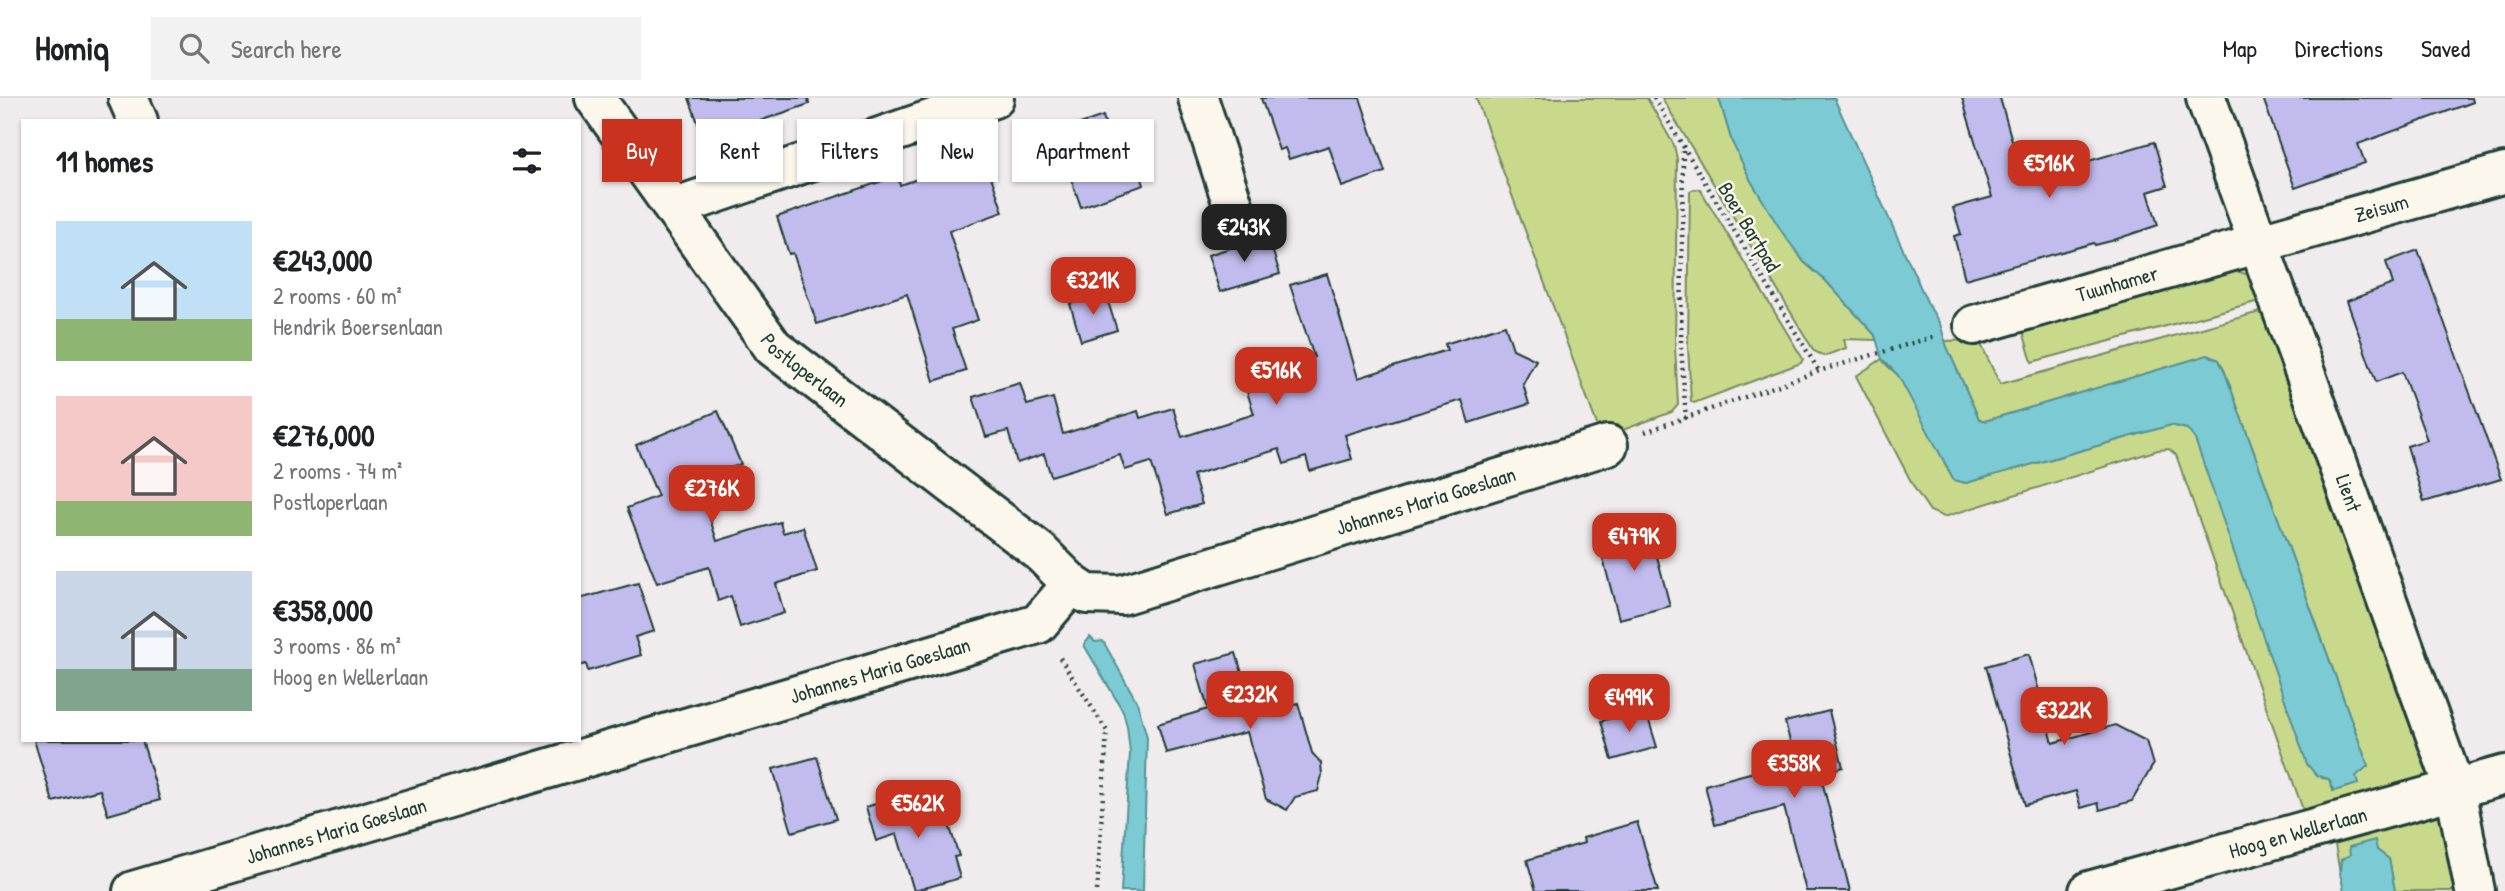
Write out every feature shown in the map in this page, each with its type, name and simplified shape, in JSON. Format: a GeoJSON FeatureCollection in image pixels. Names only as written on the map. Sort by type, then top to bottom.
{"type":"FeatureCollection","features":[{"type":"Feature","properties":{"kind":"street"},"geometry":{"type":"LineString","coordinates":[[128,98],[137,119]]}},
{"type":"Feature","properties":{"kind":"street","name":"Postloperlaan"},"geometry":{"type":"LineString","coordinates":[[595,98],[773,347],[1040,551],[1072,584]]}},
{"type":"Feature","properties":{"kind":"street"},"geometry":{"type":"LineString","coordinates":[[673,208],[994,98]]}},
{"type":"Feature","properties":{"kind":"street"},"geometry":{"type":"LineString","coordinates":[[1198,98],[1234,208]]}},
{"type":"Feature","properties":{"kind":"street","name":"Lient"},"geometry":{"type":"LineString","coordinates":[[2206,98],[2455,789],[2475,891]]}},
{"type":"Feature","properties":{"kind":"street","name":"Zeisum"},"geometry":{"type":"LineString","coordinates":[[2259,244],[2505,173]]}},
{"type":"Feature","properties":{"kind":"street","name":"Tuunhamer"},"geometry":{"type":"LineString","coordinates":[[1975,324],[2259,244]]}},
{"type":"Feature","properties":{"kind":"street","name":"Johannes Maria Goeslaan"},"geometry":{"type":"LineString","coordinates":[[1072,584],[1087,594],[1121,596],[1608,444]]}},
{"type":"Feature","properties":{"kind":"street"},"geometry":{"type":"LineString","coordinates":[[1038,624],[1072,584]]}},
{"type":"Feature","properties":{"kind":"street","name":"Johannes Maria Goeslaan"},"geometry":{"type":"LineString","coordinates":[[134,891],[1038,624]]}},
{"type":"Feature","properties":{"kind":"street","name":"Hoog en Wellerlaan"},"geometry":{"type":"LineString","coordinates":[[2089,891],[2505,775]]}},
{"type":"Feature","properties":{"kind":"path","name":"Boer Bartpad"},"geometry":{"type":"LineString","coordinates":[[1654,98],[1819,371]]}},
{"type":"Feature","properties":{"kind":"path"},"geometry":{"type":"LineString","coordinates":[[1683,148],[1681,346],[1686,419]]}},
{"type":"Feature","properties":{"kind":"path"},"geometry":{"type":"LineString","coordinates":[[1608,444],[1819,371],[1936,336]]}},
{"type":"Feature","properties":{"kind":"path"},"geometry":{"type":"LineString","coordinates":[[1038,624],[1107,731],[1097,891]]}},
{"type":"Feature","properties":{"kind":"green space"},"geometry":{"type":"Polygon","coordinates":[[[1476,98],[1647,98],[1674,145],[1677,159],[1675,346],[1678,405],[1672,412],[1620,431],[1617,425],[1599,430],[1476,98]]]}},
{"type":"Feature","properties":{"kind":"green space"},"geometry":{"type":"Polygon","coordinates":[[[1662,98],[1719,98],[1732,142],[1804,262],[1826,281],[1875,335],[1876,340],[1844,339],[1846,348],[1824,356],[1814,351],[1662,98]]]}},
{"type":"Feature","properties":{"kind":"green space"},"geometry":{"type":"Polygon","coordinates":[[[1700,189],[1803,359],[1801,363],[1694,403],[1691,401],[1688,346],[1690,191],[1700,189]]]}},
{"type":"Feature","properties":{"kind":"green space"},"geometry":{"type":"Polygon","coordinates":[[[2232,270],[2250,275],[2263,300],[2032,362],[2022,328],[2232,270]]]}},
{"type":"Feature","properties":{"kind":"green space"},"geometry":{"type":"Polygon","coordinates":[[[2267,310],[2437,783],[2306,818],[2176,455],[2169,449],[2158,450],[1944,517],[1930,511],[1915,489],[1856,376],[1882,359],[1901,379],[1951,475],[1964,483],[2171,425],[2187,429],[2195,439],[2322,778],[2329,779],[2333,791],[2368,766],[2219,360],[2208,355],[1985,421],[1979,419],[1944,341],[1979,340],[2000,384],[2267,310]]]}},
{"type":"Feature","properties":{"kind":"green space"},"geometry":{"type":"Polygon","coordinates":[[[2443,804],[2459,891],[2395,891],[2389,859],[2377,850],[2374,841],[2341,860],[2340,873],[2333,834],[2443,804]]]}},
{"type":"Feature","properties":{"kind":"water"},"geometry":{"type":"Polygon","coordinates":[[[1719,98],[1834,98],[1928,304],[1940,324],[1947,347],[1979,419],[1985,421],[2208,355],[2219,360],[2368,766],[2356,776],[2358,784],[2334,791],[2329,779],[2316,775],[2307,764],[2195,439],[2187,429],[2171,425],[1966,483],[1954,480],[1898,375],[1882,359],[1875,335],[1826,281],[1804,262],[1782,232],[1751,181],[1732,142],[1719,98]]]}},
{"type":"Feature","properties":{"kind":"water"},"geometry":{"type":"Polygon","coordinates":[[[1090,637],[1095,642],[1103,641],[1137,702],[1147,737],[1143,891],[1121,891],[1130,753],[1127,726],[1123,711],[1084,645],[1090,637]]]}},
{"type":"Feature","properties":{"kind":"water"},"geometry":{"type":"Polygon","coordinates":[[[2375,840],[2377,850],[2389,859],[2395,891],[2344,891],[2340,873],[2341,860],[2350,855],[2349,847],[2375,840]]]}},
{"type":"Feature","properties":{"kind":"building"},"geometry":{"type":"Polygon","coordinates":[[[689,98],[808,98],[809,104],[765,119],[696,119],[689,98]]]}},
{"type":"Feature","properties":{"kind":"building"},"geometry":{"type":"Polygon","coordinates":[[[1261,98],[1360,98],[1385,172],[1342,187],[1329,146],[1289,159],[1285,148],[1279,150],[1261,98]]]}},
{"type":"Feature","properties":{"kind":"building"},"geometry":{"type":"Polygon","coordinates":[[[1962,98],[2000,98],[2023,180],[2154,142],[2167,186],[2148,192],[2158,225],[2111,241],[2095,245],[2094,243],[1965,279],[1954,236],[1961,234],[1953,208],[1992,197],[1962,98]]]}},
{"type":"Feature","properties":{"kind":"building"},"geometry":{"type":"Polygon","coordinates":[[[2263,98],[2472,98],[2473,102],[2358,144],[2365,163],[2295,188],[2263,98]]]}},
{"type":"Feature","properties":{"kind":"building"},"geometry":{"type":"Polygon","coordinates":[[[917,179],[917,182],[993,182],[1003,212],[949,231],[978,320],[952,329],[966,371],[934,381],[907,294],[817,324],[793,253],[789,254],[777,217],[879,182],[899,182],[900,185],[917,179]]]}},
{"type":"Feature","properties":{"kind":"building"},"geometry":{"type":"Polygon","coordinates":[[[1072,182],[1143,182],[1144,185],[1081,207],[1072,182]]]}},
{"type":"Feature","properties":{"kind":"building"},"geometry":{"type":"Polygon","coordinates":[[[1268,236],[1280,274],[1220,292],[1208,255],[1268,236]]]}},
{"type":"Feature","properties":{"kind":"building"},"geometry":{"type":"Polygon","coordinates":[[[2418,250],[2501,479],[2424,502],[2407,446],[2427,440],[2402,372],[2376,382],[2347,301],[2393,284],[2386,262],[2418,250]]]}},
{"type":"Feature","properties":{"kind":"building"},"geometry":{"type":"Polygon","coordinates":[[[1327,274],[1358,378],[1447,350],[1445,344],[1505,325],[1513,349],[1536,360],[1523,384],[1529,404],[1469,423],[1462,400],[1345,435],[1352,459],[1310,471],[1306,457],[1284,464],[1279,449],[1193,475],[1202,504],[1168,514],[1151,462],[1125,470],[1120,455],[1051,476],[1044,454],[1017,463],[1008,431],[986,437],[973,397],[1020,383],[1027,405],[1053,398],[1063,434],[1138,411],[1140,418],[1173,408],[1182,437],[1254,414],[1243,379],[1314,357],[1290,285],[1327,274]]]}},
{"type":"Feature","properties":{"kind":"building"},"geometry":{"type":"Polygon","coordinates":[[[1105,292],[1117,330],[1081,341],[1070,304],[1105,292]]]}},
{"type":"Feature","properties":{"kind":"building"},"geometry":{"type":"Polygon","coordinates":[[[718,411],[741,464],[698,481],[717,541],[780,522],[783,533],[803,527],[817,571],[776,584],[784,613],[740,627],[731,596],[718,601],[709,567],[657,583],[627,508],[658,496],[636,445],[718,411]]]}},
{"type":"Feature","properties":{"kind":"building"},"geometry":{"type":"Polygon","coordinates":[[[1649,526],[1670,606],[1619,619],[1598,540],[1649,526]]]}},
{"type":"Feature","properties":{"kind":"building"},"geometry":{"type":"Polygon","coordinates":[[[638,583],[654,631],[635,637],[641,655],[588,671],[586,664],[581,665],[581,598],[638,583]]]}},
{"type":"Feature","properties":{"kind":"building"},"geometry":{"type":"Polygon","coordinates":[[[1236,653],[1249,697],[1263,692],[1268,711],[1298,703],[1312,753],[1321,763],[1322,775],[1318,791],[1295,797],[1287,810],[1266,799],[1247,732],[1166,753],[1158,724],[1208,709],[1195,664],[1236,653]]]}},
{"type":"Feature","properties":{"kind":"building"},"geometry":{"type":"Polygon","coordinates":[[[2029,654],[2053,743],[2115,725],[2146,741],[2153,765],[2132,801],[2100,810],[2098,803],[2081,808],[2076,791],[2025,805],[1986,666],[2029,654]]]}},
{"type":"Feature","properties":{"kind":"building"},"geometry":{"type":"Polygon","coordinates":[[[1645,708],[1657,747],[1612,760],[1601,721],[1645,708]]]}},
{"type":"Feature","properties":{"kind":"building"},"geometry":{"type":"Polygon","coordinates":[[[1829,711],[1843,767],[1820,773],[1850,891],[1806,891],[1784,807],[1715,825],[1705,785],[1795,761],[1785,722],[1829,711]]]}},
{"type":"Feature","properties":{"kind":"building"},"geometry":{"type":"Polygon","coordinates":[[[35,742],[143,742],[160,800],[108,815],[100,790],[53,802],[35,742]]]}},
{"type":"Feature","properties":{"kind":"building"},"geometry":{"type":"Polygon","coordinates":[[[817,757],[836,819],[792,832],[773,769],[817,757]]]}},
{"type":"Feature","properties":{"kind":"building"},"geometry":{"type":"Polygon","coordinates":[[[908,794],[914,815],[943,806],[959,856],[954,857],[960,878],[914,891],[897,834],[876,841],[866,807],[908,794]]]}},
{"type":"Feature","properties":{"kind":"building"},"geometry":{"type":"Polygon","coordinates":[[[1637,822],[1658,891],[1536,891],[1527,860],[1584,843],[1583,838],[1637,822]]]}}]}
